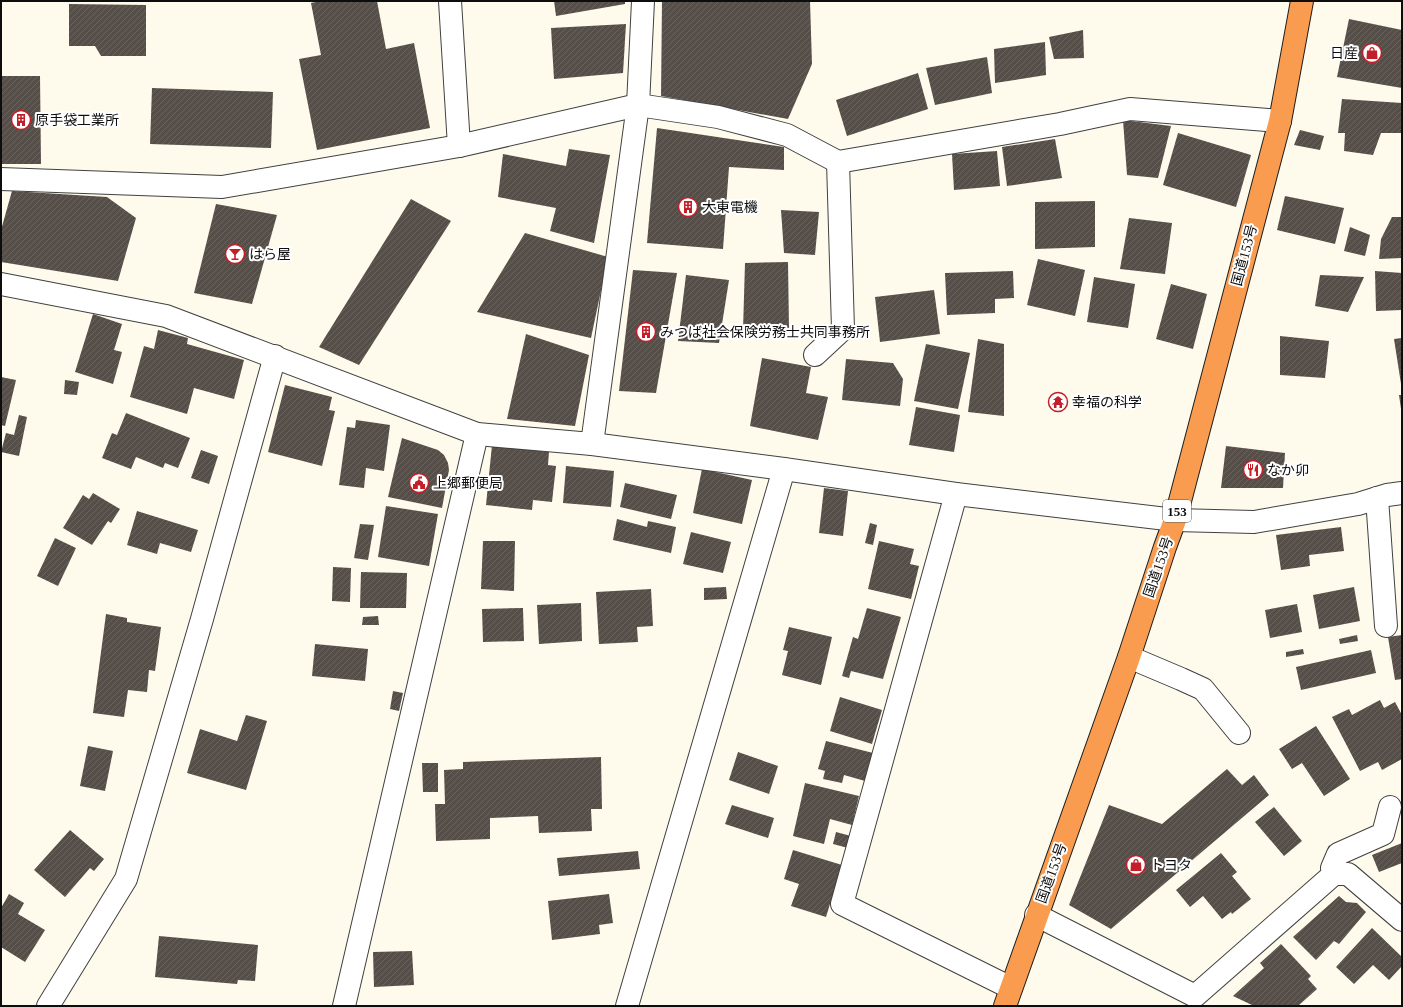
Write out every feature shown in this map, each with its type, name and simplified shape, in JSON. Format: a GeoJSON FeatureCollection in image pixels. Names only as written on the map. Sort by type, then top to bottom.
{"type":"FeatureCollection","features":[{"type":"Feature","properties":{"kind":"highway","name":"国道153号"},"geometry":{"type":"LineString","coordinates":[[1008,997],[1129,656],[1175,520],[1280,121],[1302,1]]}},
{"type":"Feature","properties":{"kind":"street"},"geometry":{"type":"LineString","coordinates":[[450,1],[459,146]]}},
{"type":"Feature","properties":{"kind":"street"},"geometry":{"type":"LineString","coordinates":[[592,444],[638,105],[643,1]]}},
{"type":"Feature","properties":{"kind":"street"},"geometry":{"type":"LineString","coordinates":[[1,179],[222,187],[459,146],[638,105],[718,117],[787,135],[838,162],[1060,124],[1130,109],[1280,121]]}},
{"type":"Feature","properties":{"kind":"street"},"geometry":{"type":"LineString","coordinates":[[816,356],[843,329],[838,162]]}},
{"type":"Feature","properties":{"kind":"street"},"geometry":{"type":"LineString","coordinates":[[1,284],[166,316],[275,356],[477,434],[592,444],[784,469],[956,494],[1175,520],[1254,522],[1358,504],[1402,493]]}},
{"type":"Feature","properties":{"kind":"street"},"geometry":{"type":"LineString","coordinates":[[56,1003],[126,879],[202,619],[275,356]]}},
{"type":"Feature","properties":{"kind":"street"},"geometry":{"type":"LineString","coordinates":[[344,1006],[477,434]]}},
{"type":"Feature","properties":{"kind":"street"},"geometry":{"type":"LineString","coordinates":[[626,1006],[784,469]]}},
{"type":"Feature","properties":{"kind":"street"},"geometry":{"type":"LineString","coordinates":[[956,494],[842,904],[1008,997]]}},
{"type":"Feature","properties":{"kind":"street"},"geometry":{"type":"LineString","coordinates":[[1378,498],[1386,626]]}},
{"type":"Feature","properties":{"kind":"street"},"geometry":{"type":"LineString","coordinates":[[1129,656],[1203,689],[1239,733]]}},
{"type":"Feature","properties":{"kind":"street"},"geometry":{"type":"LineString","coordinates":[[1334,874],[1332,868],[1338,854],[1383,834],[1390,807]]}},
{"type":"Feature","properties":{"kind":"street"},"geometry":{"type":"LineString","coordinates":[[1036,915],[1195,996],[1334,874],[1348,874],[1402,920]]}},
{"type":"Feature","properties":{"kind":"building"},"geometry":{"type":"Polygon","coordinates":[[[320,1],[377,1],[386,49],[414,43],[430,128],[317,150],[299,59],[321,55],[311,3],[320,1]]]}},
{"type":"Feature","properties":{"kind":"building"},"geometry":{"type":"Polygon","coordinates":[[[554,1],[625,1],[625,4],[556,16],[554,1]]]}},
{"type":"Feature","properties":{"kind":"building"},"geometry":{"type":"Polygon","coordinates":[[[662,1],[810,1],[812,64],[788,119],[661,96],[662,1]]]}},
{"type":"Feature","properties":{"kind":"building"},"geometry":{"type":"Polygon","coordinates":[[[69,4],[146,5],[146,56],[101,56],[95,46],[69,46],[69,4]]]}},
{"type":"Feature","properties":{"kind":"building","name":"日産"},"geometry":{"type":"Polygon","coordinates":[[[1349,19],[1402,30],[1402,88],[1337,77],[1349,19]]]}},
{"type":"Feature","properties":{"kind":"building"},"geometry":{"type":"Polygon","coordinates":[[[626,24],[623,73],[554,79],[551,28],[626,24]]]}},
{"type":"Feature","properties":{"kind":"building"},"geometry":{"type":"Polygon","coordinates":[[[1083,30],[1084,58],[1054,59],[1049,37],[1083,30]]]}},
{"type":"Feature","properties":{"kind":"building"},"geometry":{"type":"Polygon","coordinates":[[[1045,42],[1046,75],[995,83],[994,49],[1045,42]]]}},
{"type":"Feature","properties":{"kind":"building"},"geometry":{"type":"Polygon","coordinates":[[[987,57],[992,93],[935,105],[926,68],[987,57]]]}},
{"type":"Feature","properties":{"kind":"building"},"geometry":{"type":"Polygon","coordinates":[[[918,73],[928,109],[847,136],[836,100],[918,73]]]}},
{"type":"Feature","properties":{"kind":"building","name":"原手袋工業所"},"geometry":{"type":"Polygon","coordinates":[[[1,76],[40,76],[41,164],[1,164],[1,76]]]}},
{"type":"Feature","properties":{"kind":"building"},"geometry":{"type":"Polygon","coordinates":[[[152,88],[273,92],[271,148],[150,144],[152,88]]]}},
{"type":"Feature","properties":{"kind":"building"},"geometry":{"type":"Polygon","coordinates":[[[1342,99],[1402,103],[1402,133],[1381,133],[1373,155],[1344,151],[1345,133],[1338,133],[1342,99]]]}},
{"type":"Feature","properties":{"kind":"building"},"geometry":{"type":"Polygon","coordinates":[[[1123,120],[1171,126],[1158,178],[1127,175],[1123,120]]]}},
{"type":"Feature","properties":{"kind":"building","name":"大東電機"},"geometry":{"type":"Polygon","coordinates":[[[657,128],[784,147],[784,170],[729,167],[723,249],[647,243],[657,128]]]}},
{"type":"Feature","properties":{"kind":"building"},"geometry":{"type":"Polygon","coordinates":[[[1300,130],[1324,136],[1320,150],[1294,145],[1300,130]]]}},
{"type":"Feature","properties":{"kind":"building"},"geometry":{"type":"Polygon","coordinates":[[[1178,133],[1251,155],[1236,207],[1163,185],[1178,133]]]}},
{"type":"Feature","properties":{"kind":"building"},"geometry":{"type":"Polygon","coordinates":[[[1055,139],[1062,178],[1007,186],[1002,147],[1055,139]]]}},
{"type":"Feature","properties":{"kind":"building"},"geometry":{"type":"Polygon","coordinates":[[[569,149],[610,155],[594,243],[550,231],[556,208],[498,197],[503,154],[566,166],[569,149]]]}},
{"type":"Feature","properties":{"kind":"building"},"geometry":{"type":"Polygon","coordinates":[[[997,151],[1000,186],[954,190],[952,154],[997,151]]]}},
{"type":"Feature","properties":{"kind":"building"},"geometry":{"type":"Polygon","coordinates":[[[12,191],[107,197],[136,218],[118,281],[1,262],[1,230],[12,191]]]}},
{"type":"Feature","properties":{"kind":"building"},"geometry":{"type":"Polygon","coordinates":[[[1285,196],[1344,208],[1335,244],[1277,230],[1285,196]]]}},
{"type":"Feature","properties":{"kind":"building"},"geometry":{"type":"Polygon","coordinates":[[[411,199],[451,221],[359,365],[319,347],[411,199]]]}},
{"type":"Feature","properties":{"kind":"building"},"geometry":{"type":"Polygon","coordinates":[[[1095,201],[1095,247],[1035,249],[1035,202],[1095,201]]]}},
{"type":"Feature","properties":{"kind":"building","name":"はら屋"},"geometry":{"type":"Polygon","coordinates":[[[216,204],[277,215],[252,304],[194,293],[216,204]]]}},
{"type":"Feature","properties":{"kind":"building"},"geometry":{"type":"Polygon","coordinates":[[[781,210],[819,212],[815,255],[784,253],[781,210]]]}},
{"type":"Feature","properties":{"kind":"building"},"geometry":{"type":"Polygon","coordinates":[[[1392,217],[1402,217],[1402,258],[1379,259],[1381,239],[1392,217]]]}},
{"type":"Feature","properties":{"kind":"building"},"geometry":{"type":"Polygon","coordinates":[[[1129,218],[1172,223],[1165,274],[1120,269],[1129,218]]]}},
{"type":"Feature","properties":{"kind":"building"},"geometry":{"type":"Polygon","coordinates":[[[1350,227],[1370,235],[1365,256],[1344,251],[1350,227]]]}},
{"type":"Feature","properties":{"kind":"building"},"geometry":{"type":"Polygon","coordinates":[[[525,233],[608,257],[591,338],[477,312],[525,233]]]}},
{"type":"Feature","properties":{"kind":"building"},"geometry":{"type":"Polygon","coordinates":[[[1038,259],[1085,270],[1075,316],[1027,305],[1038,259]]]}},
{"type":"Feature","properties":{"kind":"building"},"geometry":{"type":"Polygon","coordinates":[[[788,262],[789,328],[743,330],[745,263],[788,262]]]}},
{"type":"Feature","properties":{"kind":"building","name":"みつば社会保険労務士共同事務所"},"geometry":{"type":"Polygon","coordinates":[[[633,270],[677,273],[656,393],[619,391],[633,270]]]}},
{"type":"Feature","properties":{"kind":"building"},"geometry":{"type":"Polygon","coordinates":[[[1013,271],[1014,298],[995,299],[995,313],[947,315],[945,273],[1013,271]]]}},
{"type":"Feature","properties":{"kind":"building"},"geometry":{"type":"Polygon","coordinates":[[[1375,271],[1402,273],[1402,310],[1376,311],[1375,271]]]}},
{"type":"Feature","properties":{"kind":"building"},"geometry":{"type":"Polygon","coordinates":[[[686,275],[729,280],[719,343],[678,341],[686,275]]]}},
{"type":"Feature","properties":{"kind":"building"},"geometry":{"type":"Polygon","coordinates":[[[1320,275],[1364,277],[1348,312],[1315,306],[1320,275]]]}},
{"type":"Feature","properties":{"kind":"building"},"geometry":{"type":"Polygon","coordinates":[[[1094,277],[1135,284],[1128,328],[1087,322],[1094,277]]]}},
{"type":"Feature","properties":{"kind":"building"},"geometry":{"type":"Polygon","coordinates":[[[1171,284],[1207,294],[1193,349],[1156,339],[1171,284]]]}},
{"type":"Feature","properties":{"kind":"building"},"geometry":{"type":"Polygon","coordinates":[[[934,290],[940,334],[880,342],[875,297],[934,290]]]}},
{"type":"Feature","properties":{"kind":"building"},"geometry":{"type":"Polygon","coordinates":[[[93,314],[122,324],[114,350],[122,352],[113,384],[75,372],[93,314]]]}},
{"type":"Feature","properties":{"kind":"building"},"geometry":{"type":"Polygon","coordinates":[[[158,330],[188,338],[187,344],[244,360],[234,399],[194,388],[187,414],[130,397],[144,346],[154,349],[158,330]]]}},
{"type":"Feature","properties":{"kind":"building"},"geometry":{"type":"Polygon","coordinates":[[[526,334],[589,355],[575,426],[507,419],[526,334]]]}},
{"type":"Feature","properties":{"kind":"building"},"geometry":{"type":"Polygon","coordinates":[[[1280,336],[1329,341],[1325,378],[1280,375],[1280,336]]]}},
{"type":"Feature","properties":{"kind":"building"},"geometry":{"type":"Polygon","coordinates":[[[1402,338],[1402,384],[1401,384],[1394,339],[1402,338]]]}},
{"type":"Feature","properties":{"kind":"building"},"geometry":{"type":"Polygon","coordinates":[[[978,339],[1004,344],[1004,416],[968,412],[978,339]]]}},
{"type":"Feature","properties":{"kind":"building"},"geometry":{"type":"Polygon","coordinates":[[[926,344],[970,353],[958,409],[914,401],[926,344]]]}},
{"type":"Feature","properties":{"kind":"building"},"geometry":{"type":"Polygon","coordinates":[[[762,358],[811,367],[806,393],[828,397],[818,440],[750,426],[762,358]]]}},
{"type":"Feature","properties":{"kind":"building"},"geometry":{"type":"Polygon","coordinates":[[[846,359],[893,363],[903,379],[900,406],[842,400],[846,359]]]}},
{"type":"Feature","properties":{"kind":"building"},"geometry":{"type":"Polygon","coordinates":[[[1,377],[16,380],[5,426],[1,425],[1,377]]]}},
{"type":"Feature","properties":{"kind":"building"},"geometry":{"type":"Polygon","coordinates":[[[65,380],[79,382],[77,395],[64,394],[65,380]]]}},
{"type":"Feature","properties":{"kind":"building"},"geometry":{"type":"Polygon","coordinates":[[[285,385],[332,397],[329,410],[335,411],[322,466],[268,452],[285,385]]]}},
{"type":"Feature","properties":{"kind":"building"},"geometry":{"type":"Polygon","coordinates":[[[1399,395],[1402,395],[1402,409],[1401,409],[1399,395]]]}},
{"type":"Feature","properties":{"kind":"building"},"geometry":{"type":"Polygon","coordinates":[[[916,407],[960,415],[954,452],[909,445],[916,407]]]}},
{"type":"Feature","properties":{"kind":"building"},"geometry":{"type":"Polygon","coordinates":[[[126,413],[190,438],[178,468],[165,463],[163,468],[136,457],[131,469],[102,458],[112,433],[117,435],[126,413]]]}},
{"type":"Feature","properties":{"kind":"building"},"geometry":{"type":"Polygon","coordinates":[[[19,415],[27,417],[19,456],[1,452],[6,433],[14,435],[19,415]]]}},
{"type":"Feature","properties":{"kind":"building"},"geometry":{"type":"Polygon","coordinates":[[[356,420],[390,425],[384,471],[366,468],[364,488],[339,485],[347,427],[355,428],[356,420]]]}},
{"type":"Feature","properties":{"kind":"building","name":"上郷郵便局"},"geometry":{"type":"Polygon","coordinates":[[[402,438],[438,450],[444,455],[448,463],[449,470],[442,508],[388,497],[402,438]]]}},
{"type":"Feature","properties":{"kind":"building"},"geometry":{"type":"Polygon","coordinates":[[[492,445],[549,452],[548,465],[556,466],[552,502],[533,500],[532,510],[486,505],[492,445]]]}},
{"type":"Feature","properties":{"kind":"building","name":"なか卯"},"geometry":{"type":"Polygon","coordinates":[[[1226,446],[1285,453],[1283,488],[1221,488],[1226,446]]]}},
{"type":"Feature","properties":{"kind":"building"},"geometry":{"type":"Polygon","coordinates":[[[201,450],[218,456],[209,484],[191,478],[201,450]]]}},
{"type":"Feature","properties":{"kind":"building"},"geometry":{"type":"Polygon","coordinates":[[[566,466],[614,471],[611,507],[563,503],[566,466]]]}},
{"type":"Feature","properties":{"kind":"building"},"geometry":{"type":"Polygon","coordinates":[[[702,469],[752,480],[742,524],[693,513],[702,469]]]}},
{"type":"Feature","properties":{"kind":"building"},"geometry":{"type":"Polygon","coordinates":[[[625,483],[677,495],[671,519],[620,507],[625,483]]]}},
{"type":"Feature","properties":{"kind":"building"},"geometry":{"type":"Polygon","coordinates":[[[824,488],[848,491],[843,536],[819,533],[824,488]]]}},
{"type":"Feature","properties":{"kind":"building"},"geometry":{"type":"Polygon","coordinates":[[[93,493],[120,509],[111,523],[108,521],[92,545],[63,528],[83,495],[89,499],[93,493]]]}},
{"type":"Feature","properties":{"kind":"building"},"geometry":{"type":"Polygon","coordinates":[[[386,506],[438,514],[429,566],[378,557],[386,506]]]}},
{"type":"Feature","properties":{"kind":"building"},"geometry":{"type":"Polygon","coordinates":[[[137,511],[198,530],[191,552],[160,543],[157,554],[127,545],[137,511]]]}},
{"type":"Feature","properties":{"kind":"building"},"geometry":{"type":"Polygon","coordinates":[[[617,519],[647,527],[648,521],[676,527],[671,553],[613,540],[617,519]]]}},
{"type":"Feature","properties":{"kind":"building"},"geometry":{"type":"Polygon","coordinates":[[[870,523],[877,525],[873,545],[865,543],[870,523]]]}},
{"type":"Feature","properties":{"kind":"building"},"geometry":{"type":"Polygon","coordinates":[[[360,524],[374,525],[368,560],[354,558],[360,524]]]}},
{"type":"Feature","properties":{"kind":"building"},"geometry":{"type":"Polygon","coordinates":[[[1341,527],[1344,551],[1309,555],[1310,566],[1281,570],[1276,535],[1341,527]]]}},
{"type":"Feature","properties":{"kind":"building"},"geometry":{"type":"Polygon","coordinates":[[[691,532],[731,542],[723,573],[683,564],[691,532]]]}},
{"type":"Feature","properties":{"kind":"building"},"geometry":{"type":"Polygon","coordinates":[[[55,538],[76,548],[58,586],[37,576],[55,538]]]}},
{"type":"Feature","properties":{"kind":"building"},"geometry":{"type":"Polygon","coordinates":[[[483,541],[515,541],[514,591],[481,589],[483,541]]]}},
{"type":"Feature","properties":{"kind":"building"},"geometry":{"type":"Polygon","coordinates":[[[879,541],[914,549],[910,564],[919,566],[911,599],[868,589],[879,541]]]}},
{"type":"Feature","properties":{"kind":"building"},"geometry":{"type":"Polygon","coordinates":[[[333,567],[351,568],[350,602],[332,601],[333,567]]]}},
{"type":"Feature","properties":{"kind":"building"},"geometry":{"type":"Polygon","coordinates":[[[361,572],[407,573],[406,608],[360,608],[361,572]]]}},
{"type":"Feature","properties":{"kind":"building"},"geometry":{"type":"Polygon","coordinates":[[[726,587],[727,599],[704,600],[704,588],[726,587]]]}},
{"type":"Feature","properties":{"kind":"building"},"geometry":{"type":"Polygon","coordinates":[[[1354,587],[1360,621],[1319,629],[1313,595],[1354,587]]]}},
{"type":"Feature","properties":{"kind":"building"},"geometry":{"type":"Polygon","coordinates":[[[651,589],[653,626],[637,627],[638,642],[599,644],[596,592],[651,589]]]}},
{"type":"Feature","properties":{"kind":"building"},"geometry":{"type":"Polygon","coordinates":[[[581,603],[582,641],[539,644],[537,605],[581,603]]]}},
{"type":"Feature","properties":{"kind":"building"},"geometry":{"type":"Polygon","coordinates":[[[1297,604],[1302,632],[1270,638],[1265,610],[1297,604]]]}},
{"type":"Feature","properties":{"kind":"building"},"geometry":{"type":"Polygon","coordinates":[[[523,608],[524,641],[483,642],[482,609],[523,608]]]}},
{"type":"Feature","properties":{"kind":"building"},"geometry":{"type":"Polygon","coordinates":[[[867,608],[901,617],[883,679],[851,671],[849,678],[842,676],[853,637],[858,639],[867,608]]]}},
{"type":"Feature","properties":{"kind":"building"},"geometry":{"type":"Polygon","coordinates":[[[106,614],[127,618],[127,622],[161,627],[155,671],[149,670],[147,692],[128,690],[124,717],[93,713],[106,614]]]}},
{"type":"Feature","properties":{"kind":"building"},"geometry":{"type":"Polygon","coordinates":[[[378,616],[379,625],[362,625],[363,617],[378,616]]]}},
{"type":"Feature","properties":{"kind":"building"},"geometry":{"type":"Polygon","coordinates":[[[789,627],[832,637],[821,685],[782,675],[788,651],[783,650],[789,627]]]}},
{"type":"Feature","properties":{"kind":"building"},"geometry":{"type":"Polygon","coordinates":[[[1357,635],[1358,641],[1340,644],[1339,639],[1357,635]]]}},
{"type":"Feature","properties":{"kind":"building"},"geometry":{"type":"Polygon","coordinates":[[[1402,635],[1402,679],[1395,680],[1388,637],[1402,635]]]}},
{"type":"Feature","properties":{"kind":"building"},"geometry":{"type":"Polygon","coordinates":[[[315,644],[368,649],[365,681],[312,676],[315,644]]]}},
{"type":"Feature","properties":{"kind":"building"},"geometry":{"type":"Polygon","coordinates":[[[1303,649],[1304,654],[1286,657],[1286,652],[1303,649]]]}},
{"type":"Feature","properties":{"kind":"building"},"geometry":{"type":"Polygon","coordinates":[[[1371,650],[1376,673],[1301,690],[1296,667],[1371,650]]]}},
{"type":"Feature","properties":{"kind":"building"},"geometry":{"type":"Polygon","coordinates":[[[393,691],[403,693],[399,711],[390,709],[393,691]]]}},
{"type":"Feature","properties":{"kind":"building"},"geometry":{"type":"Polygon","coordinates":[[[840,697],[882,710],[872,744],[830,731],[840,697]]]}},
{"type":"Feature","properties":{"kind":"building"},"geometry":{"type":"Polygon","coordinates":[[[1380,700],[1384,708],[1395,702],[1402,715],[1402,759],[1382,770],[1378,762],[1360,771],[1332,717],[1349,709],[1352,715],[1380,700]]]}},
{"type":"Feature","properties":{"kind":"building"},"geometry":{"type":"Polygon","coordinates":[[[246,715],[267,721],[246,790],[187,773],[200,729],[237,741],[246,715]]]}},
{"type":"Feature","properties":{"kind":"building"},"geometry":{"type":"Polygon","coordinates":[[[1316,726],[1350,779],[1324,796],[1302,763],[1292,769],[1279,749],[1316,726]]]}},
{"type":"Feature","properties":{"kind":"building"},"geometry":{"type":"Polygon","coordinates":[[[826,741],[873,753],[865,781],[844,775],[842,783],[823,779],[825,771],[818,769],[826,741]]]}},
{"type":"Feature","properties":{"kind":"building"},"geometry":{"type":"Polygon","coordinates":[[[88,746],[113,751],[105,791],[80,786],[88,746]]]}},
{"type":"Feature","properties":{"kind":"building"},"geometry":{"type":"Polygon","coordinates":[[[738,752],[778,766],[769,794],[729,780],[738,752]]]}},
{"type":"Feature","properties":{"kind":"building"},"geometry":{"type":"Polygon","coordinates":[[[601,757],[602,809],[591,809],[592,831],[539,833],[538,816],[490,818],[490,839],[436,841],[435,804],[445,804],[444,770],[463,769],[463,762],[601,757]]]}},
{"type":"Feature","properties":{"kind":"building"},"geometry":{"type":"Polygon","coordinates":[[[422,763],[438,763],[438,792],[423,792],[422,763]]]}},
{"type":"Feature","properties":{"kind":"building","name":"トヨタ"},"geometry":{"type":"Polygon","coordinates":[[[1227,769],[1242,785],[1254,775],[1269,795],[1111,929],[1069,905],[1109,805],[1162,824],[1227,769]]]}},
{"type":"Feature","properties":{"kind":"building"},"geometry":{"type":"Polygon","coordinates":[[[805,783],[859,796],[852,825],[830,819],[824,844],[793,836],[805,783]]]}},
{"type":"Feature","properties":{"kind":"building"},"geometry":{"type":"Polygon","coordinates":[[[732,805],[774,818],[768,838],[725,824],[732,805]]]}},
{"type":"Feature","properties":{"kind":"building"},"geometry":{"type":"Polygon","coordinates":[[[1274,807],[1302,841],[1284,856],[1255,822],[1274,807]]]}},
{"type":"Feature","properties":{"kind":"building"},"geometry":{"type":"Polygon","coordinates":[[[70,830],[104,859],[94,871],[90,868],[65,897],[34,870],[70,830]]]}},
{"type":"Feature","properties":{"kind":"building"},"geometry":{"type":"Polygon","coordinates":[[[836,832],[851,836],[848,848],[833,844],[836,832]]]}},
{"type":"Feature","properties":{"kind":"building"},"geometry":{"type":"Polygon","coordinates":[[[1402,843],[1402,863],[1379,872],[1372,855],[1402,843]]]}},
{"type":"Feature","properties":{"kind":"building"},"geometry":{"type":"Polygon","coordinates":[[[793,850],[842,865],[826,917],[791,906],[799,884],[784,879],[793,850]]]}},
{"type":"Feature","properties":{"kind":"building"},"geometry":{"type":"Polygon","coordinates":[[[638,851],[640,869],[559,876],[557,858],[638,851]]]}},
{"type":"Feature","properties":{"kind":"building"},"geometry":{"type":"Polygon","coordinates":[[[1221,853],[1237,872],[1232,876],[1251,899],[1232,914],[1231,912],[1222,919],[1203,896],[1190,907],[1176,890],[1221,853]]]}},
{"type":"Feature","properties":{"kind":"building"},"geometry":{"type":"Polygon","coordinates":[[[9,894],[24,903],[18,914],[45,930],[25,962],[1,947],[1,908],[9,894]]]}},
{"type":"Feature","properties":{"kind":"building"},"geometry":{"type":"Polygon","coordinates":[[[609,894],[613,923],[599,925],[600,934],[552,940],[548,901],[609,894]]]}},
{"type":"Feature","properties":{"kind":"building"},"geometry":{"type":"Polygon","coordinates":[[[1339,896],[1346,902],[1357,903],[1366,912],[1339,944],[1334,941],[1316,960],[1293,937],[1339,896]]]}},
{"type":"Feature","properties":{"kind":"building"},"geometry":{"type":"Polygon","coordinates":[[[1372,928],[1402,957],[1402,966],[1389,980],[1373,965],[1354,984],[1336,967],[1372,928]]]}},
{"type":"Feature","properties":{"kind":"building"},"geometry":{"type":"Polygon","coordinates":[[[159,936],[258,945],[255,981],[238,980],[237,984],[155,977],[159,936]]]}},
{"type":"Feature","properties":{"kind":"building"},"geometry":{"type":"Polygon","coordinates":[[[1281,944],[1311,976],[1308,979],[1317,989],[1298,1006],[1254,1006],[1233,996],[1264,968],[1260,963],[1281,944]]]}},
{"type":"Feature","properties":{"kind":"building"},"geometry":{"type":"Polygon","coordinates":[[[412,951],[414,985],[374,987],[373,952],[412,951]]]}},
{"type":"Feature","properties":{"kind":"place","name":"日産"},"geometry":{"type":"Point","coordinates":[1372,53]}},
{"type":"Feature","properties":{"kind":"place","name":"原手袋工業所"},"geometry":{"type":"Point","coordinates":[21,120]}},
{"type":"Feature","properties":{"kind":"place","name":"大東電機"},"geometry":{"type":"Point","coordinates":[688,207]}},
{"type":"Feature","properties":{"kind":"place","name":"はら屋"},"geometry":{"type":"Point","coordinates":[235,254]}},
{"type":"Feature","properties":{"kind":"place","name":"みつば社会保険労務士共同事務所"},"geometry":{"type":"Point","coordinates":[646,332]}},
{"type":"Feature","properties":{"kind":"place","name":"幸福の科学"},"geometry":{"type":"Point","coordinates":[1058,402]}},
{"type":"Feature","properties":{"kind":"place","name":"なか卯"},"geometry":{"type":"Point","coordinates":[1253,470]}},
{"type":"Feature","properties":{"kind":"place","name":"上郷郵便局"},"geometry":{"type":"Point","coordinates":[419,483]}},
{"type":"Feature","properties":{"kind":"place","name":"トヨタ"},"geometry":{"type":"Point","coordinates":[1136,865]}}]}
